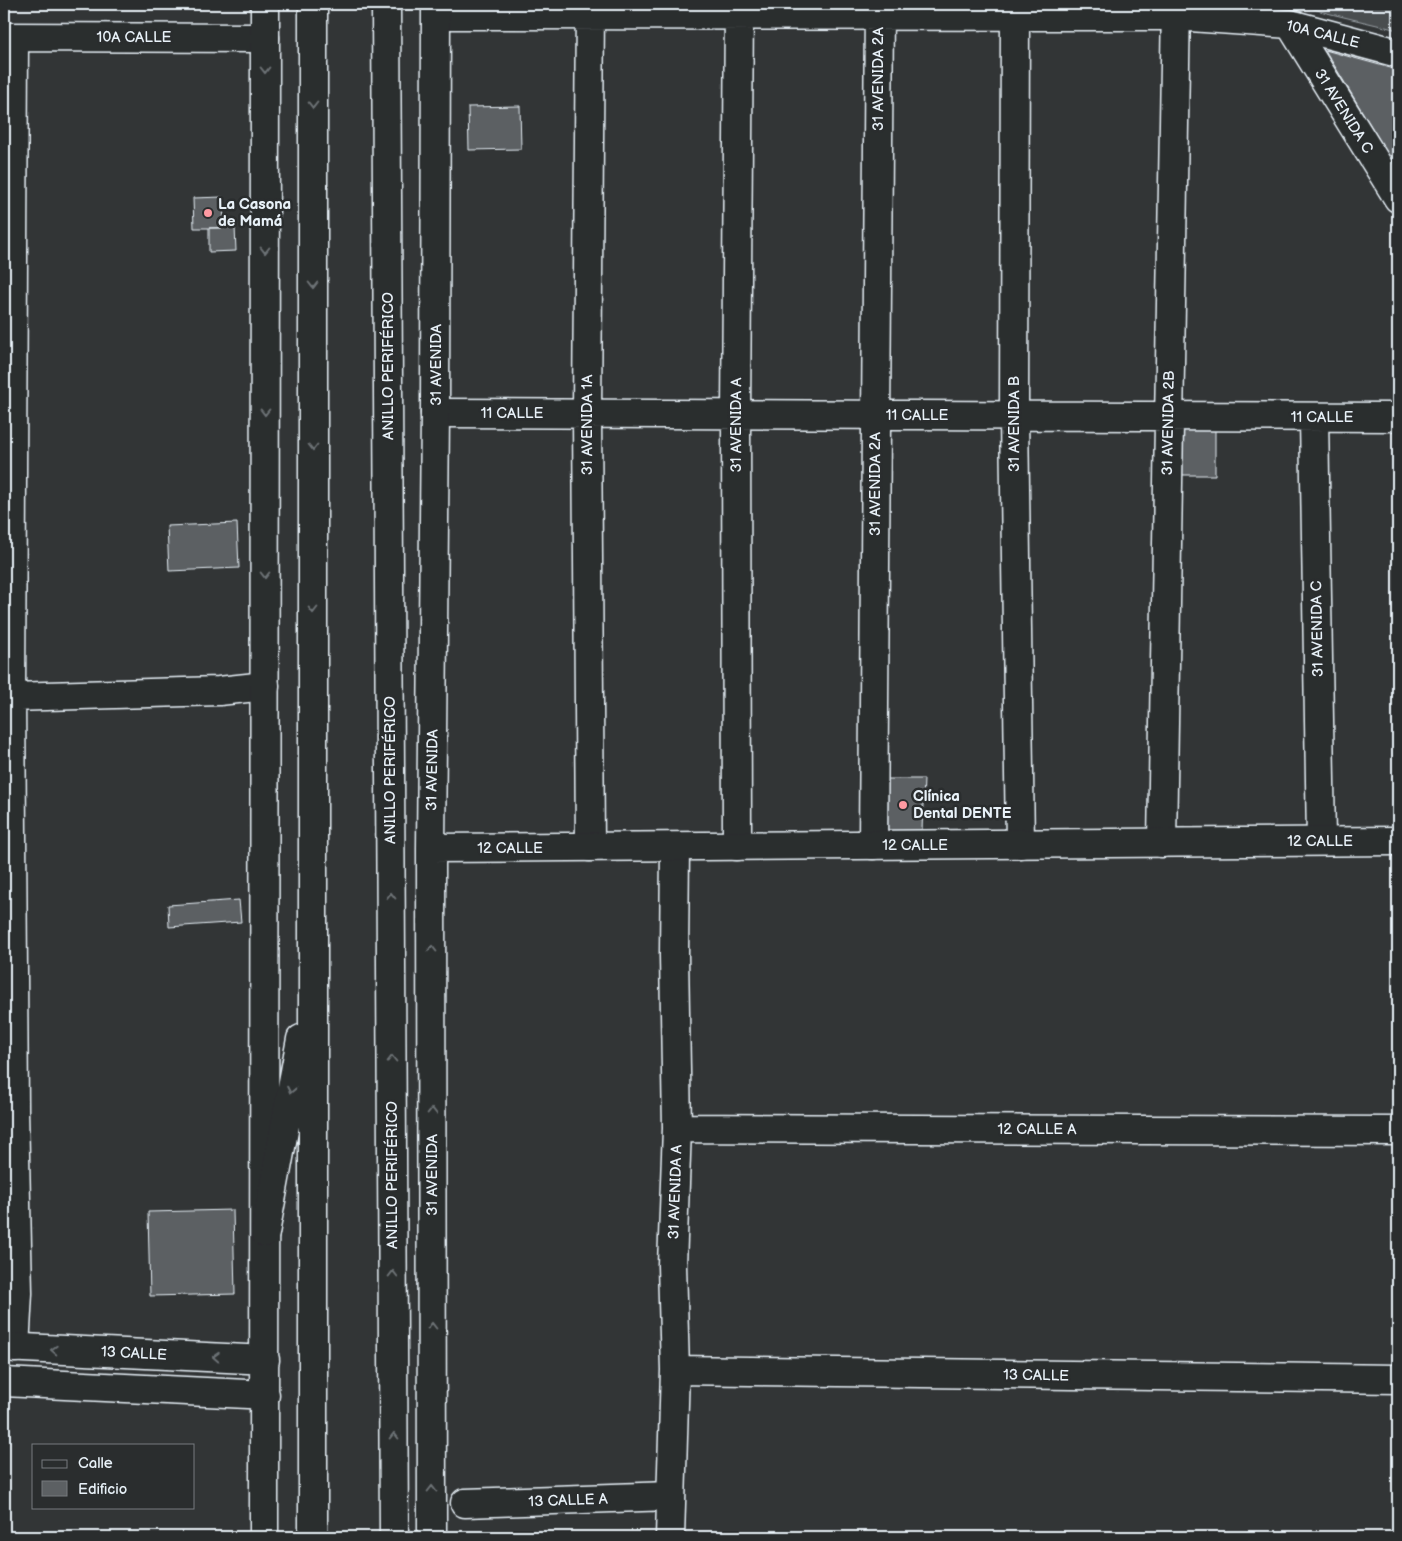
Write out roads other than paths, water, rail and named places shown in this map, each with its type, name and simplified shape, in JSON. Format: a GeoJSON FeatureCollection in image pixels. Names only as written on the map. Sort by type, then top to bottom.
{"type":"FeatureCollection","features":[{"type":"Feature","properties":{"kind":"main road"},"geometry":{"type":"LineString","coordinates":[[264,4],[264,1537]]}},
{"type":"Feature","properties":{"kind":"main road"},"geometry":{"type":"LineString","coordinates":[[313,4],[314,1537]]}},
{"type":"Feature","properties":{"kind":"main road","name":"ANILLO PERIFÉRICO"},"geometry":{"type":"LineString","coordinates":[[386,4],[394,1537]]}},
{"type":"Feature","properties":{"kind":"main road","name":"10A CALLE"},"geometry":{"type":"LineString","coordinates":[[436,9],[1176,10],[1290,24],[1398,53]]}},
{"type":"Feature","properties":{"kind":"main road","name":"31 AVENIDA"},"geometry":{"type":"LineString","coordinates":[[432,1537],[432,848],[436,9]]}},
{"type":"Feature","properties":{"kind":"main road","name":"31 AVENIDA 1A"},"geometry":{"type":"LineString","coordinates":[[590,9],[587,414],[590,847]]}},
{"type":"Feature","properties":{"kind":"main road","name":"31 AVENIDA A"},"geometry":{"type":"LineString","coordinates":[[737,846],[736,414],[739,10]]}},
{"type":"Feature","properties":{"kind":"main road","name":"31 AVENIDA 2A"},"geometry":{"type":"LineString","coordinates":[[873,845],[879,10]]}},
{"type":"Feature","properties":{"kind":"main road","name":"31 AVENIDA B"},"geometry":{"type":"LineString","coordinates":[[1015,10],[1014,416],[1020,844]]}},
{"type":"Feature","properties":{"kind":"main road","name":"31 AVENIDA 2B"},"geometry":{"type":"LineString","coordinates":[[1162,843],[1176,10]]}},
{"type":"Feature","properties":{"kind":"main road","name":"31 AVENIDA C"},"geometry":{"type":"LineString","coordinates":[[1290,24],[1398,198]]}},
{"type":"Feature","properties":{"kind":"main road"},"geometry":{"type":"LineString","coordinates":[[9,37],[11,697],[9,1110],[18,1292],[10,1347]]}},
{"type":"Feature","properties":{"kind":"main road","name":"10A CALLE"},"geometry":{"type":"LineString","coordinates":[[9,37],[265,38]]}},
{"type":"Feature","properties":{"kind":"main road","name":"11 CALLE"},"geometry":{"type":"LineString","coordinates":[[435,413],[1398,417]]}},
{"type":"Feature","properties":{"kind":"main road","name":"31 AVENIDA C"},"geometry":{"type":"LineString","coordinates":[[1314,417],[1321,841]]}},
{"type":"Feature","properties":{"kind":"main road"},"geometry":{"type":"LineString","coordinates":[[11,697],[219,691],[264,686]]}},
{"type":"Feature","properties":{"kind":"main road","name":"12 CALLE"},"geometry":{"type":"LineString","coordinates":[[432,848],[1398,841]]}},
{"type":"Feature","properties":{"kind":"main road","name":"31 AVENIDA A"},"geometry":{"type":"LineString","coordinates":[[670,1537],[674,1370],[672,1265],[677,1128],[674,955],[675,847]]}},
{"type":"Feature","properties":{"kind":"main road"},"geometry":{"type":"LineString","coordinates":[[264,1233],[313,973]]}},
{"type":"Feature","properties":{"kind":"main road","name":"12 CALLE A"},"geometry":{"type":"LineString","coordinates":[[677,1128],[1398,1131]]}},
{"type":"Feature","properties":{"kind":"main road","name":"13 CALLE"},"geometry":{"type":"LineString","coordinates":[[10,1347],[265,1360]]}},
{"type":"Feature","properties":{"kind":"main road","name":"13 CALLE"},"geometry":{"type":"LineString","coordinates":[[674,1370],[1398,1379]]}},
{"type":"Feature","properties":{"kind":"main road"},"geometry":{"type":"LineString","coordinates":[[4,1382],[265,1395]]}},
{"type":"Feature","properties":{"kind":"main road","name":"13 CALLE A"},"geometry":{"type":"LineString","coordinates":[[465,1503],[671,1496]]}},
{"type":"Feature","properties":{"kind":"place","name":"La Casona de Mamá"},"geometry":{"type":"Point","coordinates":[208,213]}},
{"type":"Feature","properties":{"kind":"place","name":"Clínica Dental DENTE"},"geometry":{"type":"Point","coordinates":[903,805]}}]}
